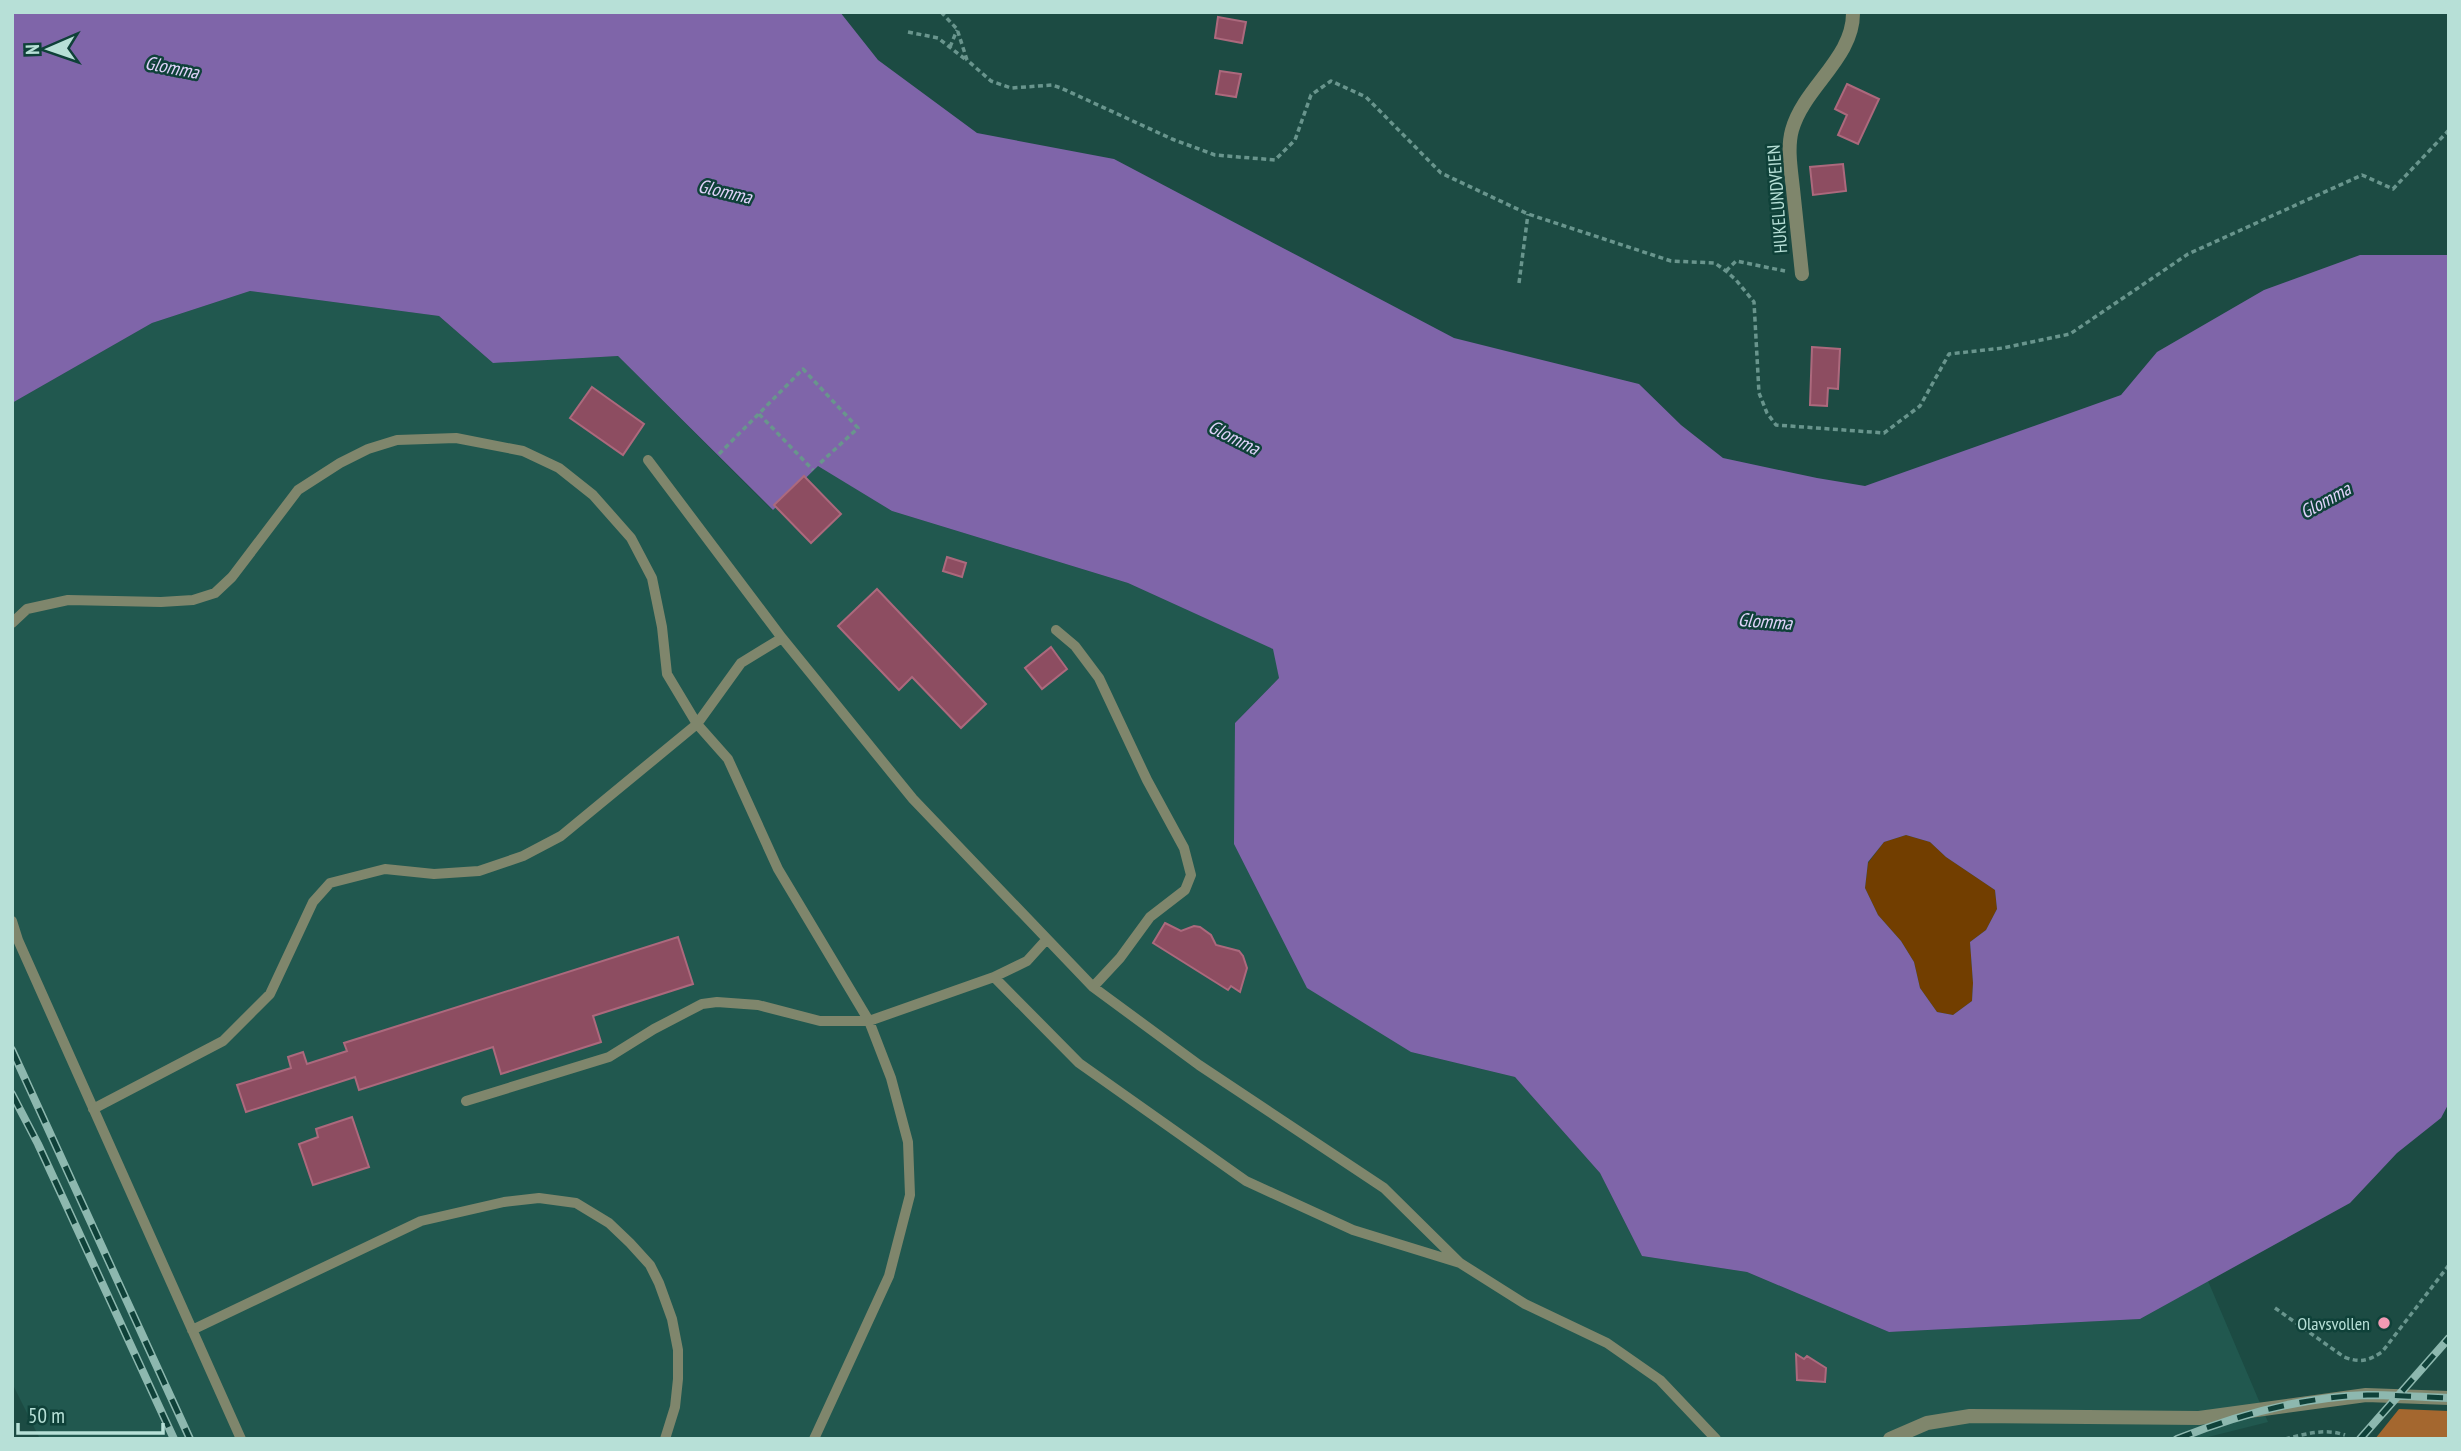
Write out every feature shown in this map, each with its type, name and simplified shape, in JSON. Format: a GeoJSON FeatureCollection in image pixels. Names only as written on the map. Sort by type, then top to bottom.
{"type":"FeatureCollection","features":[{"type":"Feature","properties":{"kind":"street","name":"HUKELUNDVEIEN"},"geometry":{"type":"LineString","coordinates":[[1802,274],[1790,160],[1791,131],[1802,107],[1845,46],[1853,12]]}},
{"type":"Feature","properties":{"kind":"street"},"geometry":{"type":"LineString","coordinates":[[1890,1439],[1927,1423],[1970,1416],[2199,1418],[2366,1395],[2449,1398]]}},
{"type":"Feature","properties":{"kind":"lane"},"geometry":{"type":"LineString","coordinates":[[12,624],[27,609],[68,600],[161,602],[193,600],[215,593],[232,577],[298,490],[340,463],[368,449],[397,440],[456,438],[523,451],[559,468],[593,495],[631,538],[652,578],[662,626],[667,674],[697,724],[728,759],[778,869],[869,1021],[891,1078],[908,1142],[910,1195],[889,1276],[814,1439]]}},
{"type":"Feature","properties":{"kind":"lane"},"geometry":{"type":"LineString","coordinates":[[648,460],[782,638],[913,800],[1093,987],[1199,1065],[1384,1188],[1460,1263],[1525,1304],[1607,1343],[1660,1380],[1716,1439]]}},
{"type":"Feature","properties":{"kind":"lane"},"geometry":{"type":"LineString","coordinates":[[1056,629],[1075,646],[1099,678],[1147,780],[1184,848],[1191,875],[1185,890],[1150,917],[1120,958],[1093,987]]}},
{"type":"Feature","properties":{"kind":"lane"},"geometry":{"type":"LineString","coordinates":[[93,1109],[223,1041],[270,994],[313,902],[330,883],[385,869],[434,874],[480,871],[523,856],[561,836],[697,724],[741,663],[782,638]]}},
{"type":"Feature","properties":{"kind":"lane"},"geometry":{"type":"LineString","coordinates":[[12,921],[18,940],[241,1439]]}},
{"type":"Feature","properties":{"kind":"lane"},"geometry":{"type":"LineString","coordinates":[[466,1101],[609,1056],[702,1004],[717,1002],[758,1005],[820,1021],[869,1021],[994,977],[1027,961],[1046,940]]}},
{"type":"Feature","properties":{"kind":"lane"},"geometry":{"type":"LineString","coordinates":[[994,977],[1079,1063],[1246,1181],[1353,1230],[1460,1263]]}},
{"type":"Feature","properties":{"kind":"lane"},"geometry":{"type":"LineString","coordinates":[[192,1330],[421,1221],[516,1200],[539,1198],[576,1203],[609,1223],[631,1243],[650,1265],[663,1292],[678,1350],[675,1407],[665,1439]]}},
{"type":"Feature","properties":{"kind":"path"},"geometry":{"type":"LineString","coordinates":[[941,12],[957,29],[967,60]]}},
{"type":"Feature","properties":{"kind":"path"},"geometry":{"type":"LineString","coordinates":[[950,47],[957,29]]}},
{"type":"Feature","properties":{"kind":"path"},"geometry":{"type":"LineString","coordinates":[[908,32],[938,38],[991,81],[1011,88],[1052,85],[1172,139],[1216,155],[1275,160],[1295,140],[1311,95],[1331,81],[1366,97],[1441,173],[1528,214],[1671,261],[1715,263],[1736,280],[1754,302],[1759,393],[1776,425],[1884,433],[1920,406],[1949,354],[2003,348],[2070,334],[2188,254],[2362,175],[2393,189],[2449,130]]}},
{"type":"Feature","properties":{"kind":"path"},"geometry":{"type":"LineString","coordinates":[[1519,283],[1528,214]]}},
{"type":"Feature","properties":{"kind":"path"},"geometry":{"type":"LineString","coordinates":[[1726,271],[1736,261],[1802,274]]}},
{"type":"Feature","properties":{"kind":"path"},"geometry":{"type":"LineString","coordinates":[[719,454],[803,369],[858,428],[818,466]]}},
{"type":"Feature","properties":{"kind":"path"},"geometry":{"type":"LineString","coordinates":[[759,414],[813,470]]}},
{"type":"Feature","properties":{"kind":"path"},"geometry":{"type":"LineString","coordinates":[[2275,1308],[2344,1357],[2356,1362],[2369,1361],[2382,1352],[2449,1265]]}},
{"type":"Feature","properties":{"kind":"path"},"geometry":{"type":"LineString","coordinates":[[2285,1439],[2331,1430],[2345,1435]]}},
{"type":"Feature","properties":{"kind":"shaded area"},"geometry":{"type":"Polygon","coordinates":[[[250,291],[439,316],[493,363],[618,356],[772,510],[818,465],[892,511],[1128,583],[1274,649],[1279,678],[1235,723],[1411,1052],[1515,1077],[1600,1173],[1642,1256],[1747,1272],[1889,1332],[2140,1319],[2208,1281],[2268,1422],[2200,1439],[40,1439],[12,1383],[12,403],[152,323],[250,291]]]}},
{"type":"Feature","properties":{"kind":"shaded area"},"geometry":{"type":"Polygon","coordinates":[[[1906,835],[1930,842],[1946,857],[1995,890],[1997,909],[1986,930],[1970,942],[1972,1001],[1953,1015],[1937,1012],[1920,988],[1914,962],[1901,941],[1878,915],[1865,888],[1868,863],[1884,842],[1906,835]]]}},
{"type":"Feature","properties":{"kind":"shaded area"},"geometry":{"type":"Polygon","coordinates":[[[2399,1409],[2449,1411],[2449,1439],[2375,1439],[2399,1409]]]}},
{"type":"Feature","properties":{"kind":"water","name":"Glomma"},"geometry":{"type":"Polygon","coordinates":[[[12,12],[840,12],[878,60],[977,133],[1114,159],[1454,338],[1639,384],[1681,425],[1723,458],[1865,486],[2121,395],[2157,352],[2264,290],[2360,255],[2449,255],[2449,1103],[2441,1118],[2397,1153],[2350,1203],[2140,1319],[1889,1332],[1747,1272],[1642,1256],[1600,1173],[1515,1077],[1411,1052],[1307,988],[1234,844],[1235,723],[1279,678],[1273,649],[1128,583],[892,511],[818,466],[773,510],[618,356],[493,363],[439,316],[250,291],[152,323],[12,403],[12,12]],[[1906,835],[1884,842],[1868,862],[1865,888],[1878,915],[1901,941],[1914,962],[1920,988],[1937,1012],[1953,1015],[1972,1001],[1970,942],[1986,930],[1997,909],[1995,890],[1946,857],[1930,842],[1906,835]]]}},
{"type":"Feature","properties":{"kind":"building"},"geometry":{"type":"Polygon","coordinates":[[[1218,17],[1246,22],[1242,43],[1215,38],[1218,17]]]}},
{"type":"Feature","properties":{"kind":"building"},"geometry":{"type":"Polygon","coordinates":[[[1220,71],[1241,74],[1236,97],[1216,94],[1220,71]]]}},
{"type":"Feature","properties":{"kind":"building"},"geometry":{"type":"Polygon","coordinates":[[[1847,84],[1879,99],[1858,144],[1838,135],[1847,115],[1835,109],[1847,84]]]}},
{"type":"Feature","properties":{"kind":"building"},"geometry":{"type":"Polygon","coordinates":[[[1843,164],[1846,191],[1813,195],[1810,167],[1843,164]]]}},
{"type":"Feature","properties":{"kind":"building"},"geometry":{"type":"Polygon","coordinates":[[[1812,347],[1840,349],[1838,389],[1828,388],[1827,406],[1810,405],[1812,347]]]}},
{"type":"Feature","properties":{"kind":"building"},"geometry":{"type":"Polygon","coordinates":[[[592,387],[644,424],[623,455],[570,418],[592,387]]]}},
{"type":"Feature","properties":{"kind":"building"},"geometry":{"type":"Polygon","coordinates":[[[804,476],[841,514],[811,543],[774,505],[804,476]]]}},
{"type":"Feature","properties":{"kind":"building"},"geometry":{"type":"Polygon","coordinates":[[[947,557],[966,563],[962,577],[943,571],[947,557]]]}},
{"type":"Feature","properties":{"kind":"building"},"geometry":{"type":"Polygon","coordinates":[[[877,589],[986,704],[961,728],[912,677],[899,690],[838,626],[877,589]]]}},
{"type":"Feature","properties":{"kind":"building"},"geometry":{"type":"Polygon","coordinates":[[[1051,647],[1067,669],[1042,689],[1025,668],[1051,647]]]}},
{"type":"Feature","properties":{"kind":"building"},"geometry":{"type":"Polygon","coordinates":[[[1165,923],[1181,931],[1194,926],[1200,927],[1211,935],[1216,945],[1239,951],[1247,968],[1240,992],[1231,986],[1228,990],[1153,943],[1165,923]]]}},
{"type":"Feature","properties":{"kind":"building"},"geometry":{"type":"Polygon","coordinates":[[[678,937],[693,984],[593,1016],[601,1042],[501,1074],[493,1047],[359,1090],[355,1077],[246,1112],[237,1085],[291,1068],[288,1057],[303,1052],[307,1064],[347,1051],[344,1043],[678,937]]]}},
{"type":"Feature","properties":{"kind":"building"},"geometry":{"type":"Polygon","coordinates":[[[352,1117],[369,1167],[313,1185],[299,1144],[318,1137],[316,1129],[352,1117]]]}},
{"type":"Feature","properties":{"kind":"building"},"geometry":{"type":"Polygon","coordinates":[[[1796,1354],[1804,1359],[1807,1356],[1826,1368],[1825,1382],[1797,1380],[1796,1354]]]}},
{"type":"Feature","properties":{"kind":"railway"},"geometry":{"type":"LineString","coordinates":[[12,1050],[190,1439]]}},
{"type":"Feature","properties":{"kind":"railway"},"geometry":{"type":"LineString","coordinates":[[12,1094],[38,1144],[174,1439]]}},
{"type":"Feature","properties":{"kind":"railway"},"geometry":{"type":"LineString","coordinates":[[2360,1439],[2449,1338]]}},
{"type":"Feature","properties":{"kind":"railway"},"geometry":{"type":"LineString","coordinates":[[2177,1439],[2247,1415],[2319,1399],[2367,1395],[2449,1398]]}},
{"type":"Feature","properties":{"kind":"place","name":"Olavsvollen"},"geometry":{"type":"Point","coordinates":[2384,1323]}}]}
